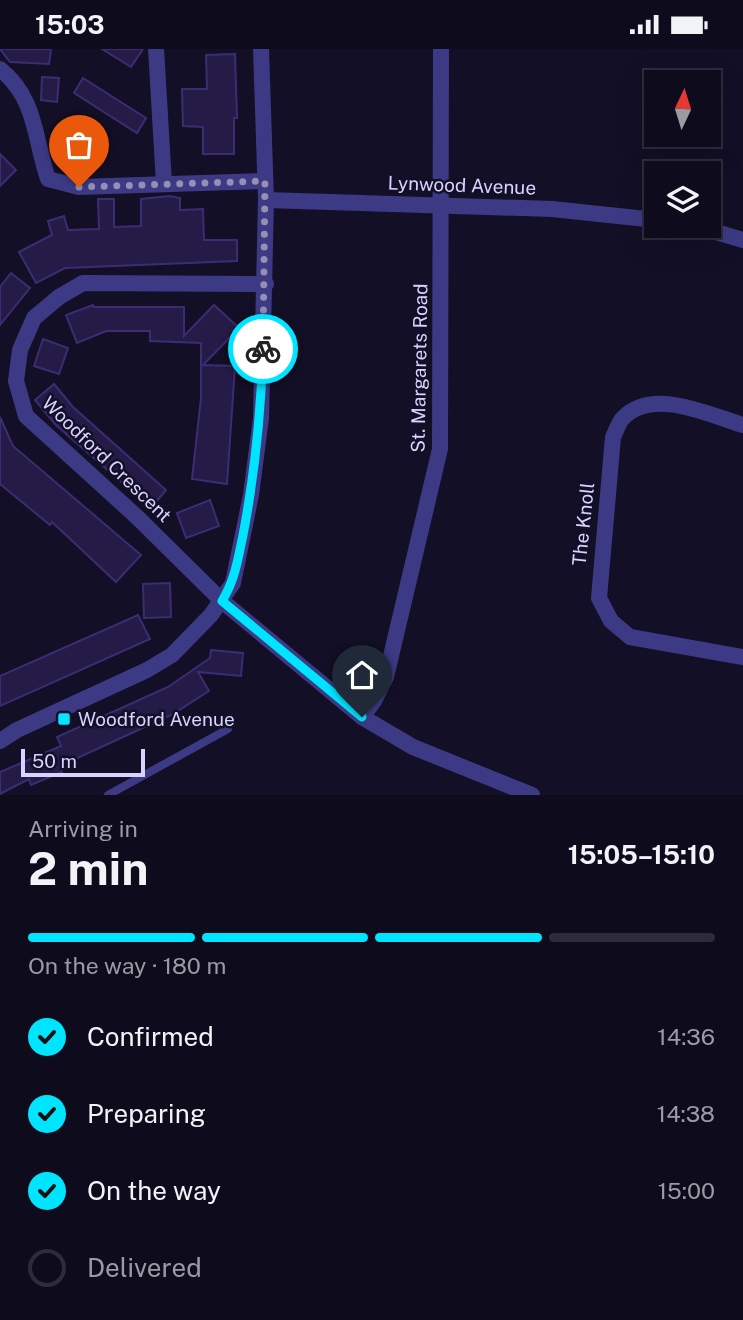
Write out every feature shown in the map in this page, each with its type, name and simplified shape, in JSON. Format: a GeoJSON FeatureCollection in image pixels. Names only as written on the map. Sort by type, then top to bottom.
{"type":"FeatureCollection","features":[{"type":"Feature","properties":{"kind":"street"},"geometry":{"type":"LineString","coordinates":[[156,49],[164,183]]}},
{"type":"Feature","properties":{"kind":"street"},"geometry":{"type":"LineString","coordinates":[[0,741],[17,730],[147,670],[173,655],[222,601],[233,583],[251,495],[261,418],[266,200],[261,49]]}},
{"type":"Feature","properties":{"kind":"street","name":"St. Margarets Road"},"geometry":{"type":"LineString","coordinates":[[362,717],[386,677],[440,449],[443,204],[441,49]]}},
{"type":"Feature","properties":{"kind":"street"},"geometry":{"type":"LineString","coordinates":[[0,69],[26,97],[34,117],[48,179],[79,187],[265,181]]}},
{"type":"Feature","properties":{"kind":"street","name":"Lynwood Avenue"},"geometry":{"type":"LineString","coordinates":[[266,200],[443,204],[599,213],[644,219]]}},
{"type":"Feature","properties":{"kind":"street"},"geometry":{"type":"LineString","coordinates":[[721,233],[743,240]]}},
{"type":"Feature","properties":{"kind":"street","name":"Woodford Crescent"},"geometry":{"type":"LineString","coordinates":[[222,601],[138,517],[26,417],[16,381],[19,361],[34,318],[59,297],[83,283],[266,284]]}},
{"type":"Feature","properties":{"kind":"street","name":"The Knoll"},"geometry":{"type":"LineString","coordinates":[[743,425],[659,403],[639,407],[623,418],[613,437],[599,577],[599,599],[611,621],[630,637],[743,657]]}},
{"type":"Feature","properties":{"kind":"street"},"geometry":{"type":"LineString","coordinates":[[222,601],[362,717],[413,747],[532,795]]}},
{"type":"Feature","properties":{"kind":"lane"},"geometry":{"type":"LineString","coordinates":[[108,795],[228,729]]}},
{"type":"Feature","properties":{"kind":"building"},"geometry":{"type":"Polygon","coordinates":[[[0,49],[51,49],[49,64],[10,62],[0,49]]]}},
{"type":"Feature","properties":{"kind":"building"},"geometry":{"type":"Polygon","coordinates":[[[102,49],[143,49],[131,67],[102,49]]]}},
{"type":"Feature","properties":{"kind":"building"},"geometry":{"type":"Polygon","coordinates":[[[235,54],[237,118],[234,118],[234,154],[203,154],[203,127],[183,126],[182,89],[207,89],[206,55],[235,54]]]}},
{"type":"Feature","properties":{"kind":"building"},"geometry":{"type":"Polygon","coordinates":[[[42,77],[59,78],[57,102],[41,100],[42,77]]]}},
{"type":"Feature","properties":{"kind":"building"},"geometry":{"type":"Polygon","coordinates":[[[83,78],[146,118],[137,133],[74,93],[83,78]]]}},
{"type":"Feature","properties":{"kind":"building"},"geometry":{"type":"Polygon","coordinates":[[[0,154],[16,170],[0,186],[0,154]]]}},
{"type":"Feature","properties":{"kind":"building"},"geometry":{"type":"Polygon","coordinates":[[[170,196],[180,198],[180,210],[203,209],[204,240],[237,240],[237,261],[65,268],[36,283],[19,252],[52,235],[48,221],[64,216],[68,230],[99,229],[98,199],[114,199],[114,227],[141,226],[141,199],[170,196]]]}},
{"type":"Feature","properties":{"kind":"building"},"geometry":{"type":"Polygon","coordinates":[[[11,273],[30,288],[0,325],[0,287],[11,273]]]}},
{"type":"Feature","properties":{"kind":"building"},"geometry":{"type":"Polygon","coordinates":[[[93,305],[184,307],[184,336],[214,305],[239,328],[203,365],[235,366],[227,484],[192,479],[201,398],[201,343],[150,341],[150,331],[106,331],[77,343],[66,315],[93,305]]]}},
{"type":"Feature","properties":{"kind":"building"},"geometry":{"type":"Polygon","coordinates":[[[43,339],[68,348],[59,374],[34,366],[43,339]]]}},
{"type":"Feature","properties":{"kind":"building"},"geometry":{"type":"Polygon","coordinates":[[[54,384],[73,407],[166,490],[151,508],[56,425],[35,400],[54,384]]]}},
{"type":"Feature","properties":{"kind":"building"},"geometry":{"type":"Polygon","coordinates":[[[0,417],[13,446],[141,555],[116,582],[52,522],[50,525],[0,484],[0,417]]]}},
{"type":"Feature","properties":{"kind":"building"},"geometry":{"type":"Polygon","coordinates":[[[210,500],[219,526],[186,538],[177,513],[210,500]]]}},
{"type":"Feature","properties":{"kind":"building"},"geometry":{"type":"Polygon","coordinates":[[[170,583],[171,617],[144,618],[143,584],[170,583]]]}},
{"type":"Feature","properties":{"kind":"building"},"geometry":{"type":"Polygon","coordinates":[[[138,615],[150,639],[0,706],[0,676],[138,615]]]}},
{"type":"Feature","properties":{"kind":"building"},"geometry":{"type":"Polygon","coordinates":[[[211,650],[243,653],[241,676],[198,672],[209,691],[173,714],[60,766],[62,772],[31,785],[29,779],[0,794],[0,772],[61,746],[57,737],[168,687],[210,658],[211,650]]]}},
{"type":"Feature","properties":{"kind":"way so far"},"geometry":{"type":"LineString","coordinates":[[79,187],[265,181],[266,284],[263,349]]}},
{"type":"Feature","properties":{"kind":"place","name":"Woodford Avenue"},"geometry":{"type":"Point","coordinates":[64,719]}},
{"type":"Feature","properties":{"kind":"route"},"geometry":{"type":"LineString","coordinates":[[263,349],[261,418],[251,495],[233,583],[222,601],[362,717]]}}]}
